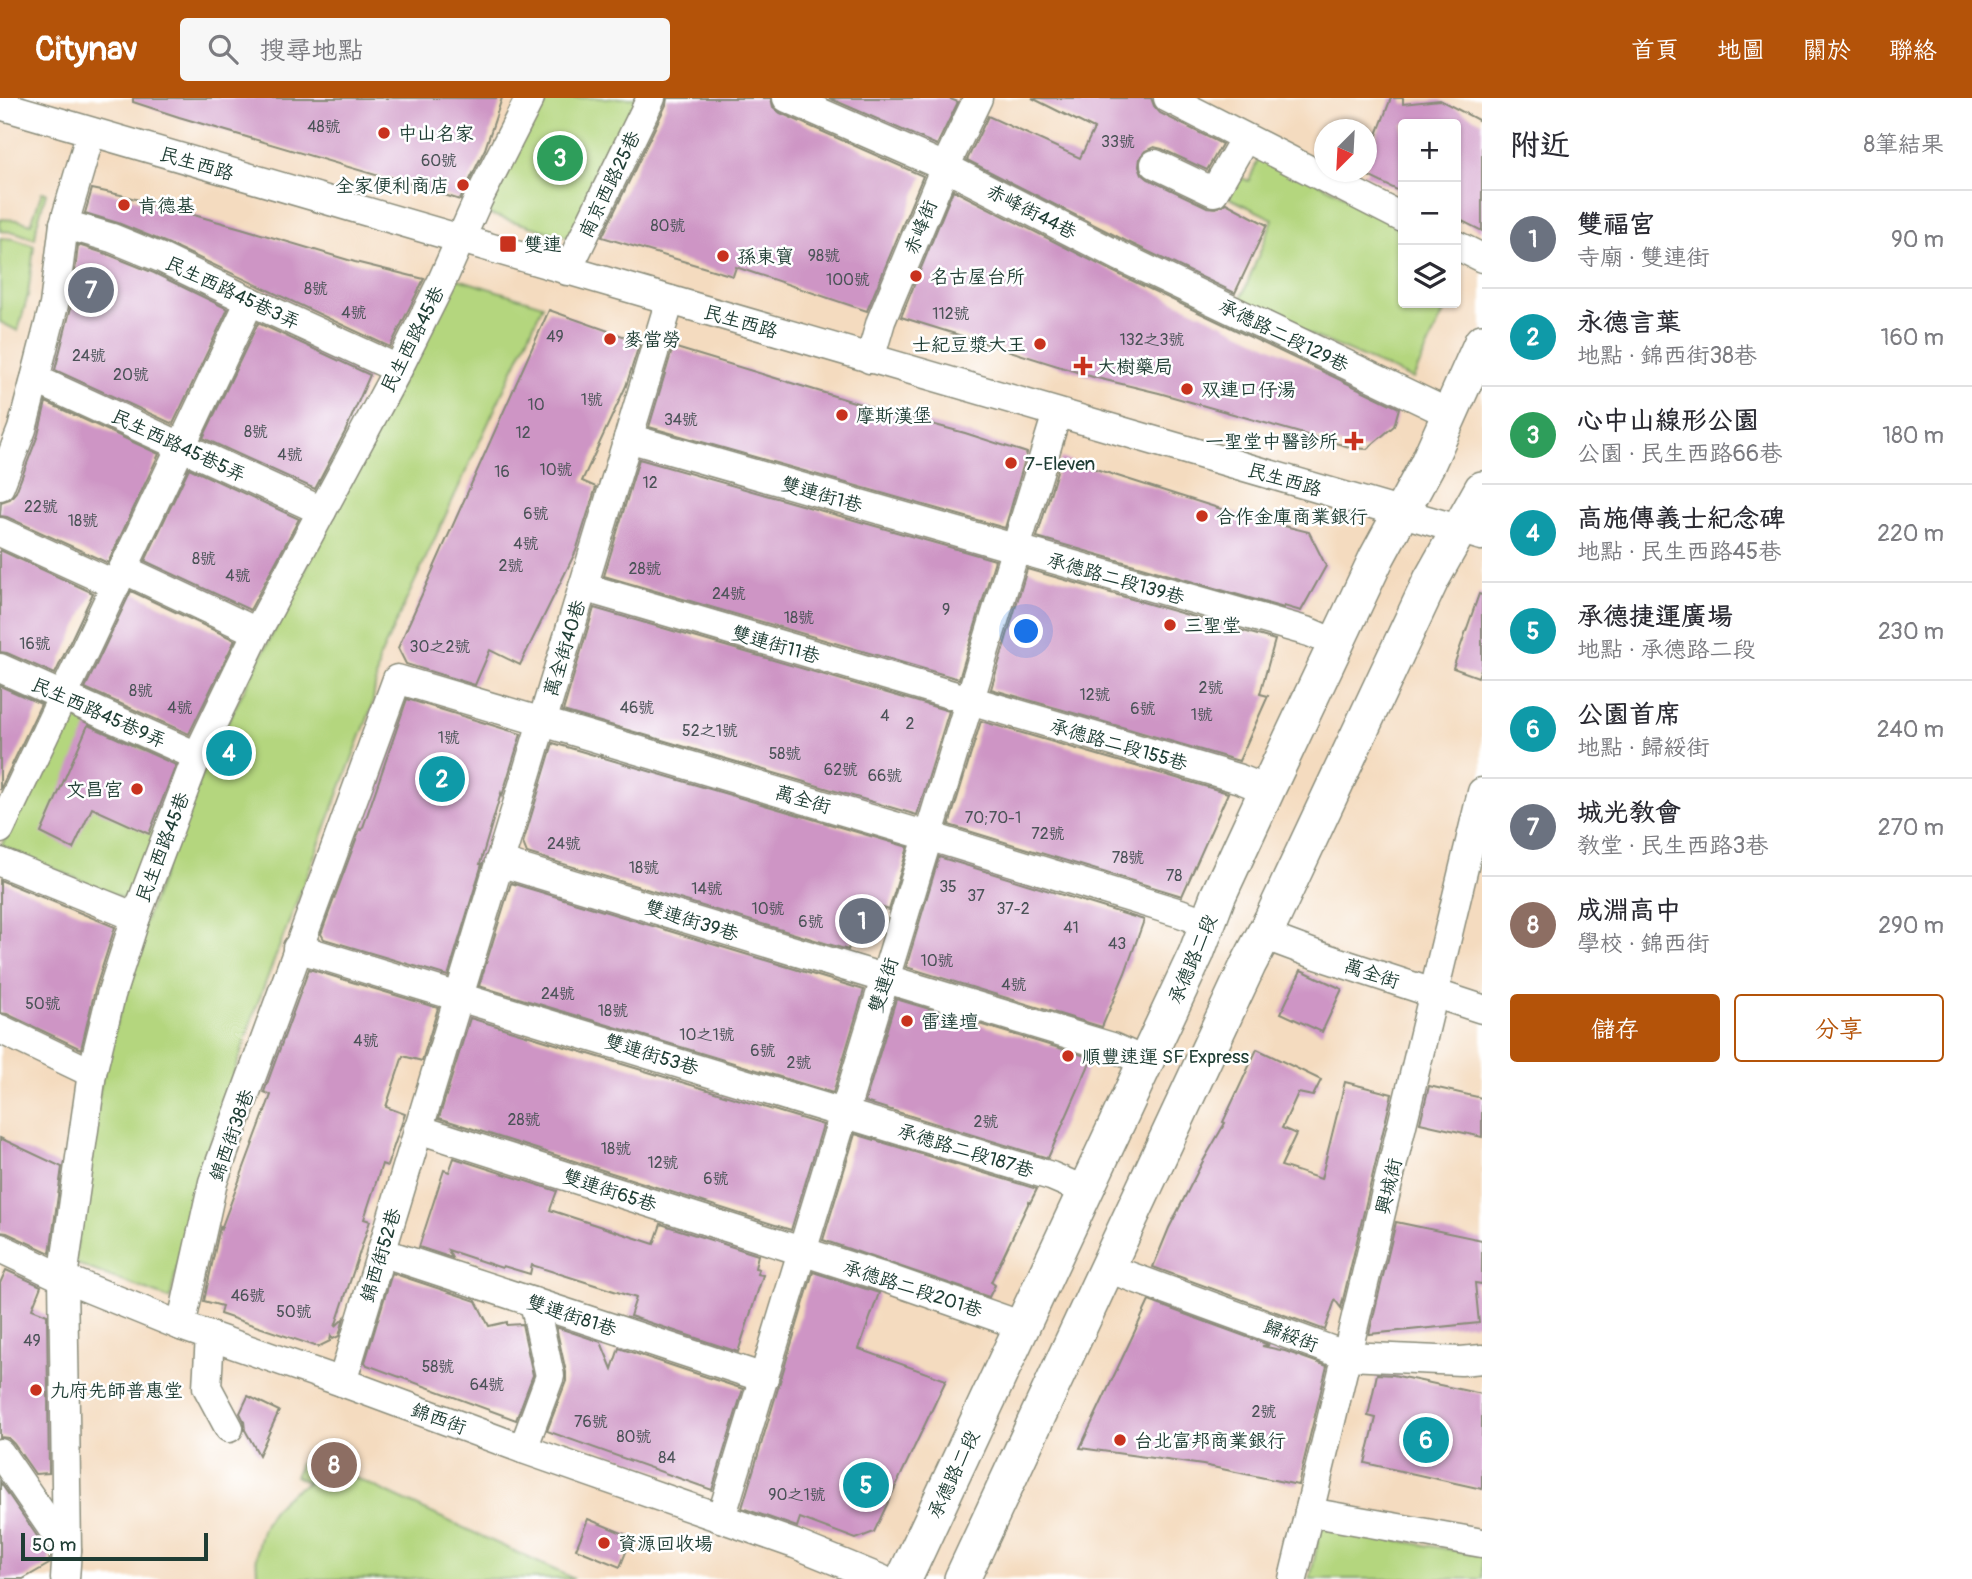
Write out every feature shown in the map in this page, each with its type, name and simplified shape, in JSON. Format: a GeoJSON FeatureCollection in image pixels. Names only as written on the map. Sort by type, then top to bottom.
{"type":"FeatureCollection","features":[{"type":"Feature","properties":{"kind":"main road","name":"承德路二段"},"geometry":{"type":"LineString","coordinates":[[904,1579],[1196,954],[1218,896],[1267,790],[1377,557],[1427,465],[1482,341]]}},
{"type":"Feature","properties":{"kind":"main road"},"geometry":{"type":"LineString","coordinates":[[962,1579],[1431,580],[1471,533],[1482,489]]}},
{"type":"Feature","properties":{"kind":"street","name":"民生西路45巷"},"geometry":{"type":"LineString","coordinates":[[65,1579],[63,1278],[92,1073],[111,995],[136,917],[197,756],[257,632],[398,369],[530,98]]}},
{"type":"Feature","properties":{"kind":"street","name":"南京西路25巷"},"geometry":{"type":"LineString","coordinates":[[567,271],[651,98]]}},
{"type":"Feature","properties":{"kind":"street","name":"赤峰街44巷"},"geometry":{"type":"LineString","coordinates":[[787,98],[945,167],[1119,256]]}},
{"type":"Feature","properties":{"kind":"street","name":"赤峰街"},"geometry":{"type":"LineString","coordinates":[[870,359],[881,321],[945,167],[978,98]]}},
{"type":"Feature","properties":{"kind":"street"},"geometry":{"type":"LineString","coordinates":[[1168,98],[1398,215]]}},
{"type":"Feature","properties":{"kind":"street","name":"民生西路"},"geometry":{"type":"LineString","coordinates":[[0,106],[91,132],[455,250],[567,271],[1471,533]]}},
{"type":"Feature","properties":{"kind":"street"},"geometry":{"type":"LineString","coordinates":[[0,486],[22,429],[35,379],[54,305],[64,224],[91,132]]}},
{"type":"Feature","properties":{"kind":"street"},"geometry":{"type":"LineString","coordinates":[[1155,164],[1214,192],[1245,138]]}},
{"type":"Feature","properties":{"kind":"street","name":"民生西路45巷3弄"},"geometry":{"type":"LineString","coordinates":[[64,224],[112,237],[136,247],[398,369]]}},
{"type":"Feature","properties":{"kind":"street"},"geometry":{"type":"LineString","coordinates":[[1458,245],[1482,258]]}},
{"type":"Feature","properties":{"kind":"street","name":"承德路二段129巷"},"geometry":{"type":"LineString","coordinates":[[1119,256],[1450,414]]}},
{"type":"Feature","properties":{"kind":"street","name":"萬全街40巷"},"geometry":{"type":"LineString","coordinates":[[459,996],[670,300]]}},
{"type":"Feature","properties":{"kind":"street"},"geometry":{"type":"LineString","coordinates":[[0,829],[250,301]]}},
{"type":"Feature","properties":{"kind":"street","name":"民生西路45巷5弄"},"geometry":{"type":"LineString","coordinates":[[35,379],[322,511]]}},
{"type":"Feature","properties":{"kind":"street","name":"雙連街"},"geometry":{"type":"LineString","coordinates":[[721,1518],[1057,412]]}},
{"type":"Feature","properties":{"kind":"street","name":"雙連街1巷"},"geometry":{"type":"LineString","coordinates":[[628,438],[1015,549]]}},
{"type":"Feature","properties":{"kind":"street"},"geometry":{"type":"LineString","coordinates":[[0,532],[257,632]]}},
{"type":"Feature","properties":{"kind":"street","name":"承德路二段139巷"},"geometry":{"type":"LineString","coordinates":[[1015,549],[1309,632],[1337,644]]}},
{"type":"Feature","properties":{"kind":"street","name":"雙連街11巷"},"geometry":{"type":"LineString","coordinates":[[583,587],[969,701]]}},
{"type":"Feature","properties":{"kind":"street","name":"民生西路45巷9弄"},"geometry":{"type":"LineString","coordinates":[[0,668],[197,756]]}},
{"type":"Feature","properties":{"kind":"street","name":"萬全街"},"geometry":{"type":"LineString","coordinates":[[397,680],[928,836],[1208,923]]}},
{"type":"Feature","properties":{"kind":"street","name":"錦西街38巷"},"geometry":{"type":"LineString","coordinates":[[181,1326],[213,1182],[397,680]]}},
{"type":"Feature","properties":{"kind":"street","name":"承德路二段155巷"},"geometry":{"type":"LineString","coordinates":[[969,701],[1227,775],[1267,790]]}},
{"type":"Feature","properties":{"kind":"street","name":"興城街"},"geometry":{"type":"LineString","coordinates":[[1293,1579],[1434,994],[1471,882],[1482,793]]}},
{"type":"Feature","properties":{"kind":"street"},"geometry":{"type":"LineString","coordinates":[[0,862],[136,917]]}},
{"type":"Feature","properties":{"kind":"street","name":"雙連街39巷"},"geometry":{"type":"LineString","coordinates":[[499,862],[1112,1047],[1146,1062]]}},
{"type":"Feature","properties":{"kind":"street","name":"萬全街"},"geometry":{"type":"LineString","coordinates":[[1263,935],[1482,1009]]}},
{"type":"Feature","properties":{"kind":"street"},"geometry":{"type":"LineString","coordinates":[[298,948],[459,996]]}},
{"type":"Feature","properties":{"kind":"street","name":"雙連街53巷"},"geometry":{"type":"LineString","coordinates":[[459,996],[844,1112]]}},
{"type":"Feature","properties":{"kind":"street","name":"錦西街52巷"},"geometry":{"type":"LineString","coordinates":[[342,1382],[459,996]]}},
{"type":"Feature","properties":{"kind":"street"},"geometry":{"type":"LineString","coordinates":[[0,1029],[92,1073]]}},
{"type":"Feature","properties":{"kind":"street","name":"承德路二段187巷"},"geometry":{"type":"LineString","coordinates":[[844,1112],[1051,1176],[1086,1191]]}},
{"type":"Feature","properties":{"kind":"street","name":"雙連街65巷"},"geometry":{"type":"LineString","coordinates":[[418,1129],[802,1252]]}},
{"type":"Feature","properties":{"kind":"street","name":"錦西街"},"geometry":{"type":"LineString","coordinates":[[0,1248],[63,1278],[181,1326],[795,1544],[881,1579]]}},
{"type":"Feature","properties":{"kind":"street","name":"雙連街81巷"},"geometry":{"type":"LineString","coordinates":[[381,1252],[764,1378]]}},
{"type":"Feature","properties":{"kind":"street","name":"承德路二段201巷"},"geometry":{"type":"LineString","coordinates":[[802,1252],[1023,1326]]}},
{"type":"Feature","properties":{"kind":"street","name":"歸綏街"},"geometry":{"type":"LineString","coordinates":[[1107,1268],[1347,1356],[1461,1361],[1482,1359]]}},
{"type":"Feature","properties":{"kind":"street"},"geometry":{"type":"LineString","coordinates":[[523,1449],[550,1376],[534,1302]]}},
{"type":"Feature","properties":{"kind":"street"},"geometry":{"type":"LineString","coordinates":[[210,1336],[207,1387],[229,1428]]}},
{"type":"Feature","properties":{"kind":"street"},"geometry":{"type":"LineString","coordinates":[[0,1453],[66,1550]]}},
{"type":"Feature","properties":{"kind":"street"},"geometry":{"type":"LineString","coordinates":[[1310,1512],[1482,1543]]}},
{"type":"Feature","properties":{"kind":"green space"},"geometry":{"type":"Polygon","coordinates":[[[536,98],[644,98],[574,239],[478,211],[536,98]]]}},
{"type":"Feature","properties":{"kind":"green space"},"geometry":{"type":"Polygon","coordinates":[[[1261,152],[1398,224],[1398,308],[1446,308],[1413,379],[1239,304],[1273,219],[1221,194],[1228,172],[1249,181],[1261,152]]]}},
{"type":"Feature","properties":{"kind":"green space"},"geometry":{"type":"Polygon","coordinates":[[[42,192],[46,193],[35,239],[15,232],[0,231],[0,219],[31,224],[42,192]]]}},
{"type":"Feature","properties":{"kind":"green space"},"geometry":{"type":"Polygon","coordinates":[[[0,238],[14,239],[34,246],[28,295],[18,331],[0,322],[0,238]]]}},
{"type":"Feature","properties":{"kind":"green space"},"geometry":{"type":"Polygon","coordinates":[[[455,278],[543,305],[379,659],[372,707],[258,1002],[194,1192],[170,1299],[74,1263],[102,1075],[145,921],[206,764],[455,278]]]}},
{"type":"Feature","properties":{"kind":"green space"},"geometry":{"type":"Polygon","coordinates":[[[67,712],[184,764],[129,901],[1,846],[67,712]]]}},
{"type":"Feature","properties":{"kind":"green space"},"geometry":{"type":"Polygon","coordinates":[[[304,1454],[574,1579],[258,1579],[257,1549],[266,1522],[283,1499],[309,1483],[295,1476],[304,1454]]]}},
{"type":"Feature","properties":{"kind":"green space"},"geometry":{"type":"Polygon","coordinates":[[[1321,1527],[1482,1555],[1482,1579],[1310,1579],[1321,1527]]]}},
{"type":"Feature","properties":{"kind":"building"},"geometry":{"type":"Polygon","coordinates":[[[133,98],[502,98],[485,149],[460,200],[179,117],[133,102],[133,98]]]}},
{"type":"Feature","properties":{"kind":"building"},"geometry":{"type":"Polygon","coordinates":[[[667,98],[771,98],[773,107],[780,113],[923,176],[867,311],[736,267],[733,276],[602,237],[667,98]]]}},
{"type":"Feature","properties":{"kind":"building"},"geometry":{"type":"Polygon","coordinates":[[[829,98],[948,98],[958,102],[937,145],[829,98]]]}},
{"type":"Feature","properties":{"kind":"building"},"geometry":{"type":"Polygon","coordinates":[[[1032,98],[1151,98],[1160,113],[1222,144],[1207,170],[1154,147],[1145,151],[1139,166],[1148,179],[1207,207],[1216,208],[1226,203],[1267,225],[1235,293],[967,160],[988,116],[1080,158],[1094,129],[1032,98]]]}},
{"type":"Feature","properties":{"kind":"building"},"geometry":{"type":"Polygon","coordinates":[[[1391,98],[1403,98],[1403,104],[1440,100],[1482,122],[1482,231],[1461,220],[1461,119],[1398,119],[1398,191],[1377,180],[1377,135],[1391,98]]]}},
{"type":"Feature","properties":{"kind":"building"},"geometry":{"type":"Polygon","coordinates":[[[92,189],[424,279],[390,347],[167,243],[85,213],[92,189]]]}},
{"type":"Feature","properties":{"kind":"building"},"geometry":{"type":"Polygon","coordinates":[[[953,190],[1112,271],[1399,408],[1394,426],[1367,449],[1353,448],[1093,377],[901,317],[953,190]]]}},
{"type":"Feature","properties":{"kind":"building"},"geometry":{"type":"Polygon","coordinates":[[[78,245],[154,273],[228,309],[173,424],[55,370],[71,307],[78,245]]]}},
{"type":"Feature","properties":{"kind":"building"},"geometry":{"type":"Polygon","coordinates":[[[549,310],[640,342],[626,386],[582,481],[596,487],[576,551],[520,665],[490,650],[475,685],[406,664],[398,648],[549,310]]]}},
{"type":"Feature","properties":{"kind":"building"},"geometry":{"type":"Polygon","coordinates":[[[258,323],[370,375],[345,432],[315,489],[203,438],[258,323]]]}},
{"type":"Feature","properties":{"kind":"building"},"geometry":{"type":"Polygon","coordinates":[[[673,347],[1027,453],[1005,528],[649,427],[673,347]]]}},
{"type":"Feature","properties":{"kind":"building"},"geometry":{"type":"Polygon","coordinates":[[[46,402],[159,454],[108,563],[0,516],[1,502],[10,499],[16,492],[38,435],[46,402]]]}},
{"type":"Feature","properties":{"kind":"building"},"geometry":{"type":"Polygon","coordinates":[[[1061,458],[1240,515],[1309,532],[1326,566],[1301,611],[1037,537],[1061,458]]]}},
{"type":"Feature","properties":{"kind":"building"},"geometry":{"type":"Polygon","coordinates":[[[639,459],[995,560],[959,679],[604,576],[639,459]]]}},
{"type":"Feature","properties":{"kind":"building"},"geometry":{"type":"Polygon","coordinates":[[[189,468],[299,519],[250,610],[145,561],[189,468]]]}},
{"type":"Feature","properties":{"kind":"building"},"geometry":{"type":"Polygon","coordinates":[[[0,550],[93,593],[55,674],[0,652],[0,550]]]}},
{"type":"Feature","properties":{"kind":"building"},"geometry":{"type":"Polygon","coordinates":[[[1027,569],[1275,640],[1260,694],[1268,696],[1239,761],[991,689],[1027,569]]]}},
{"type":"Feature","properties":{"kind":"building"},"geometry":{"type":"Polygon","coordinates":[[[131,591],[235,640],[189,734],[85,688],[131,591]]]}},
{"type":"Feature","properties":{"kind":"building"},"geometry":{"type":"Polygon","coordinates":[[[1479,594],[1482,595],[1482,666],[1478,677],[1453,668],[1479,594]]]}},
{"type":"Feature","properties":{"kind":"building"},"geometry":{"type":"Polygon","coordinates":[[[594,608],[949,711],[917,815],[563,711],[594,608]]]}},
{"type":"Feature","properties":{"kind":"building"},"geometry":{"type":"Polygon","coordinates":[[[0,686],[41,704],[0,790],[0,686]]]}},
{"type":"Feature","properties":{"kind":"building"},"geometry":{"type":"Polygon","coordinates":[[[407,699],[521,734],[502,796],[501,793],[448,976],[324,939],[321,934],[360,829],[362,830],[407,699]]]}},
{"type":"Feature","properties":{"kind":"building"},"geometry":{"type":"Polygon","coordinates":[[[981,721],[1228,793],[1182,896],[949,825],[981,721]]]}},
{"type":"Feature","properties":{"kind":"building"},"geometry":{"type":"Polygon","coordinates":[[[88,725],[176,765],[149,834],[92,808],[73,849],[41,833],[88,725]]]}},
{"type":"Feature","properties":{"kind":"building"},"geometry":{"type":"Polygon","coordinates":[[[553,743],[908,847],[889,910],[862,901],[848,950],[527,853],[523,843],[553,743]]]}},
{"type":"Feature","properties":{"kind":"building"},"geometry":{"type":"Polygon","coordinates":[[[939,857],[1144,920],[1102,1027],[906,967],[939,857]]]}},
{"type":"Feature","properties":{"kind":"building"},"geometry":{"type":"Polygon","coordinates":[[[0,880],[115,927],[95,990],[81,1049],[0,1013],[0,880]]]}},
{"type":"Feature","properties":{"kind":"building"},"geometry":{"type":"Polygon","coordinates":[[[511,883],[864,990],[833,1093],[479,986],[511,883]]]}},
{"type":"Feature","properties":{"kind":"building"},"geometry":{"type":"Polygon","coordinates":[[[309,969],[438,1008],[422,1061],[403,1056],[386,1107],[405,1114],[387,1166],[382,1164],[364,1219],[370,1221],[335,1327],[344,1318],[339,1336],[333,1339],[331,1336],[330,1341],[318,1347],[220,1314],[222,1306],[204,1301],[220,1227],[221,1229],[271,1095],[264,1092],[309,969]]]}},
{"type":"Feature","properties":{"kind":"building"},"geometry":{"type":"Polygon","coordinates":[[[1301,970],[1342,989],[1322,1032],[1281,1013],[1301,970]]]}},
{"type":"Feature","properties":{"kind":"building"},"geometry":{"type":"Polygon","coordinates":[[[896,999],[1092,1058],[1048,1158],[865,1102],[896,999]]]}},
{"type":"Feature","properties":{"kind":"building"},"geometry":{"type":"Polygon","coordinates":[[[470,1018],[823,1125],[791,1230],[439,1118],[470,1018]]]}},
{"type":"Feature","properties":{"kind":"building"},"geometry":{"type":"Polygon","coordinates":[[[1257,1049],[1321,1080],[1313,1096],[1298,1093],[1282,1128],[1296,1134],[1281,1166],[1321,1179],[1345,1082],[1392,1094],[1341,1308],[1335,1300],[1325,1330],[1153,1267],[1169,1228],[1225,1123],[1223,1122],[1257,1049]]]}},
{"type":"Feature","properties":{"kind":"building"},"geometry":{"type":"Polygon","coordinates":[[[1429,1086],[1482,1098],[1482,1137],[1420,1123],[1429,1086]]]}},
{"type":"Feature","properties":{"kind":"building"},"geometry":{"type":"Polygon","coordinates":[[[855,1134],[1037,1189],[991,1282],[995,1285],[989,1297],[823,1240],[855,1134]]]}},
{"type":"Feature","properties":{"kind":"building"},"geometry":{"type":"Polygon","coordinates":[[[0,1138],[62,1167],[50,1253],[0,1232],[0,1138]]]}},
{"type":"Feature","properties":{"kind":"building"},"geometry":{"type":"Polygon","coordinates":[[[454,1158],[557,1191],[550,1210],[654,1244],[661,1224],[758,1255],[755,1268],[759,1269],[757,1274],[763,1275],[738,1352],[630,1316],[636,1298],[532,1265],[530,1274],[503,1266],[502,1268],[448,1250],[452,1258],[419,1247],[444,1170],[449,1172],[454,1158]]]}},
{"type":"Feature","properties":{"kind":"building"},"geometry":{"type":"Polygon","coordinates":[[[1396,1222],[1482,1240],[1482,1284],[1475,1283],[1479,1323],[1369,1334],[1396,1222]]]}},
{"type":"Feature","properties":{"kind":"building"},"geometry":{"type":"Polygon","coordinates":[[[6,1270],[41,1286],[32,1309],[47,1315],[49,1473],[35,1474],[14,1444],[8,1438],[0,1437],[0,1283],[6,1270]]]}},
{"type":"Feature","properties":{"kind":"building"},"geometry":{"type":"Polygon","coordinates":[[[813,1272],[879,1293],[859,1349],[946,1380],[874,1532],[856,1539],[800,1518],[797,1527],[742,1508],[813,1272]]]}},
{"type":"Feature","properties":{"kind":"building"},"geometry":{"type":"Polygon","coordinates":[[[392,1273],[476,1301],[489,1326],[507,1322],[507,1325],[522,1324],[533,1375],[516,1420],[367,1365],[365,1362],[392,1273]]]}},
{"type":"Feature","properties":{"kind":"building"},"geometry":{"type":"Polygon","coordinates":[[[1149,1301],[1269,1345],[1262,1346],[1327,1366],[1298,1485],[1203,1465],[1080,1448],[1149,1301]]]}},
{"type":"Feature","properties":{"kind":"building"},"geometry":{"type":"Polygon","coordinates":[[[556,1327],[601,1342],[612,1369],[619,1348],[743,1389],[712,1490],[547,1431],[566,1381],[556,1327]]]}},
{"type":"Feature","properties":{"kind":"building"},"geometry":{"type":"Polygon","coordinates":[[[1377,1374],[1482,1394],[1482,1489],[1365,1463],[1376,1418],[1368,1416],[1377,1374]]]}},
{"type":"Feature","properties":{"kind":"building"},"geometry":{"type":"Polygon","coordinates":[[[248,1396],[279,1411],[259,1455],[245,1430],[240,1413],[248,1396]]]}},
{"type":"Feature","properties":{"kind":"building"},"geometry":{"type":"Polygon","coordinates":[[[0,1482],[50,1555],[49,1564],[23,1579],[0,1579],[0,1482]]]}},
{"type":"Feature","properties":{"kind":"building","name":"資源回收場"},"geometry":{"type":"Polygon","coordinates":[[[588,1519],[632,1537],[620,1567],[576,1549],[588,1519]]]}},
{"type":"Feature","properties":{"kind":"place","name":"中山名家"},"geometry":{"type":"Point","coordinates":[384,133]}},
{"type":"Feature","properties":{"kind":"place","name":"心中山線形公園"},"geometry":{"type":"Point","coordinates":[560,158]}},
{"type":"Feature","properties":{"kind":"place","name":"全家便利商店"},"geometry":{"type":"Point","coordinates":[463,185]}},
{"type":"Feature","properties":{"kind":"place","name":"肯德基"},"geometry":{"type":"Point","coordinates":[124,205]}},
{"type":"Feature","properties":{"kind":"place","name":"雙連"},"geometry":{"type":"Point","coordinates":[508,244]}},
{"type":"Feature","properties":{"kind":"place","name":"孫東寶"},"geometry":{"type":"Point","coordinates":[723,256]}},
{"type":"Feature","properties":{"kind":"place","name":"名古屋台所"},"geometry":{"type":"Point","coordinates":[916,276]}},
{"type":"Feature","properties":{"kind":"place","name":"城光教會"},"geometry":{"type":"Point","coordinates":[91,290]}},
{"type":"Feature","properties":{"kind":"place","name":"麥當勞"},"geometry":{"type":"Point","coordinates":[610,339]}},
{"type":"Feature","properties":{"kind":"place","name":"士紀豆漿大王"},"geometry":{"type":"Point","coordinates":[1040,344]}},
{"type":"Feature","properties":{"kind":"place","name":"大樹藥局"},"geometry":{"type":"Point","coordinates":[1083,366]}},
{"type":"Feature","properties":{"kind":"place","name":"双連口仔湯"},"geometry":{"type":"Point","coordinates":[1187,389]}},
{"type":"Feature","properties":{"kind":"place","name":"摩斯漢堡"},"geometry":{"type":"Point","coordinates":[842,415]}},
{"type":"Feature","properties":{"kind":"place","name":"一聖堂中醫診所"},"geometry":{"type":"Point","coordinates":[1354,441]}},
{"type":"Feature","properties":{"kind":"place","name":"7-Eleven"},"geometry":{"type":"Point","coordinates":[1011,463]}},
{"type":"Feature","properties":{"kind":"place","name":"合作金庫商業銀行"},"geometry":{"type":"Point","coordinates":[1202,516]}},
{"type":"Feature","properties":{"kind":"place","name":"三聖堂"},"geometry":{"type":"Point","coordinates":[1170,625]}},
{"type":"Feature","properties":{"kind":"place","name":"高施傳義士紀念碑"},"geometry":{"type":"Point","coordinates":[229,753]}},
{"type":"Feature","properties":{"kind":"place","name":"永德言葉"},"geometry":{"type":"Point","coordinates":[442,779]}},
{"type":"Feature","properties":{"kind":"place","name":"文昌宮"},"geometry":{"type":"Point","coordinates":[137,789]}},
{"type":"Feature","properties":{"kind":"place","name":"雙福宮"},"geometry":{"type":"Point","coordinates":[862,921]}},
{"type":"Feature","properties":{"kind":"place","name":"雷達壇"},"geometry":{"type":"Point","coordinates":[907,1021]}},
{"type":"Feature","properties":{"kind":"place","name":"順豐速運 SF Express"},"geometry":{"type":"Point","coordinates":[1068,1056]}},
{"type":"Feature","properties":{"kind":"place","name":"九府先師普惠堂"},"geometry":{"type":"Point","coordinates":[36,1390]}},
{"type":"Feature","properties":{"kind":"place","name":"台北富邦商業銀行"},"geometry":{"type":"Point","coordinates":[1120,1440]}},
{"type":"Feature","properties":{"kind":"place","name":"公園首席"},"geometry":{"type":"Point","coordinates":[1426,1440]}},
{"type":"Feature","properties":{"kind":"place","name":"成淵高中"},"geometry":{"type":"Point","coordinates":[334,1465]}},
{"type":"Feature","properties":{"kind":"place","name":"承德捷運廣場"},"geometry":{"type":"Point","coordinates":[866,1485]}},
{"type":"Feature","properties":{"kind":"place","name":"資源回收場"},"geometry":{"type":"Point","coordinates":[604,1543]}}]}
